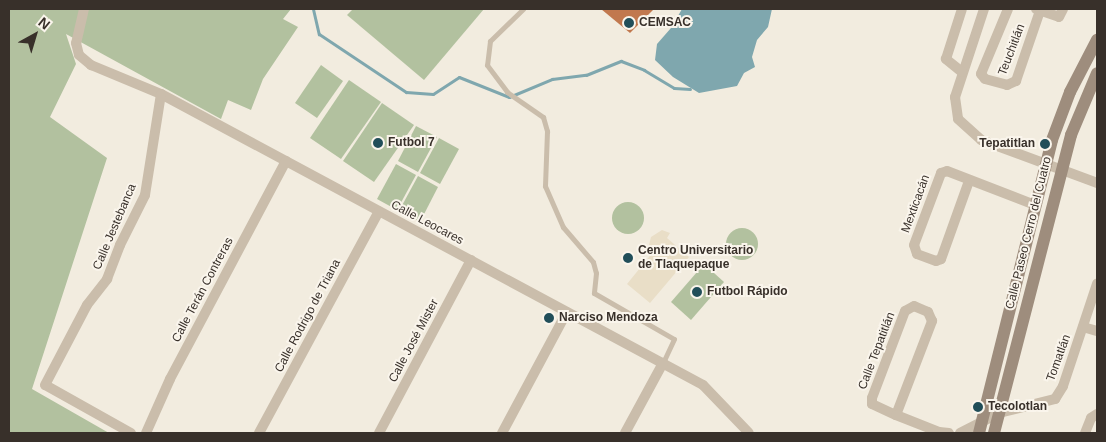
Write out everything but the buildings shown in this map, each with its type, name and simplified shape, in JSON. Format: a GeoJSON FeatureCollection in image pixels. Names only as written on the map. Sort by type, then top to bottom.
{"type":"FeatureCollection","features":[{"type":"Feature","properties":{"kind":"street","name":"Calle Leocares"},"geometry":{"type":"LineString","coordinates":[[84,9],[76,43],[79,55],[91,65],[161,94],[703,385],[747,432]]}},
{"type":"Feature","properties":{"kind":"street"},"geometry":{"type":"LineString","coordinates":[[962,9],[946,59],[962,72]]}},
{"type":"Feature","properties":{"kind":"street"},"geometry":{"type":"LineString","coordinates":[[984,9],[955,97],[958,119],[981,140],[1097,184]]}},
{"type":"Feature","properties":{"kind":"street","name":"Teuchitlán"},"geometry":{"type":"LineString","coordinates":[[1008,9],[981,74],[985,79],[1007,86],[1016,81],[1037,10],[1061,13]]}},
{"type":"Feature","properties":{"kind":"street","name":"Calle Paseo Cerro del Cuatro"},"geometry":{"type":"LineString","coordinates":[[980,428],[1035,205],[1061,114],[1097,40]]}},
{"type":"Feature","properties":{"kind":"street","name":"Calle Paseo Cerro del Cuatro"},"geometry":{"type":"LineString","coordinates":[[994,433],[1071,135],[1097,73]]}},
{"type":"Feature","properties":{"kind":"street","name":"Calle Jestebanca"},"geometry":{"type":"LineString","coordinates":[[131,433],[45,385],[87,306],[107,279],[145,195],[161,94]]}},
{"type":"Feature","properties":{"kind":"street","name":"Calle Terán Contreras"},"geometry":{"type":"LineString","coordinates":[[146,433],[170,379],[286,161]]}},
{"type":"Feature","properties":{"kind":"street","name":"Mexticacán"},"geometry":{"type":"LineString","coordinates":[[969,181],[941,259],[936,261],[916,254],[914,245],[941,173],[947,172],[1035,205]]}},
{"type":"Feature","properties":{"kind":"street","name":"Calle Rodrigo de Triana"},"geometry":{"type":"LineString","coordinates":[[260,433],[379,211]]}},
{"type":"Feature","properties":{"kind":"street","name":"Calle José Mister"},"geometry":{"type":"LineString","coordinates":[[379,433],[471,260]]}},
{"type":"Feature","properties":{"kind":"street","name":"Tomatlán"},"geometry":{"type":"LineString","coordinates":[[999,413],[1055,399],[1083,327],[1097,284]]}},
{"type":"Feature","properties":{"kind":"street","name":"Calle Tepatitlán"},"geometry":{"type":"LineString","coordinates":[[914,306],[931,315],[896,415],[872,404],[872,398],[908,307],[914,306]]}},
{"type":"Feature","properties":{"kind":"street"},"geometry":{"type":"LineString","coordinates":[[502,433],[567,312]]}},
{"type":"Feature","properties":{"kind":"street","name":"Tomatlán"},"geometry":{"type":"LineString","coordinates":[[1083,327],[1097,331]]}},
{"type":"Feature","properties":{"kind":"street"},"geometry":{"type":"LineString","coordinates":[[625,433],[663,363]]}},
{"type":"Feature","properties":{"kind":"street"},"geometry":{"type":"LineString","coordinates":[[960,433],[980,428],[999,413]]}},
{"type":"Feature","properties":{"kind":"street"},"geometry":{"type":"LineString","coordinates":[[1085,433],[1096,414]]}},
{"type":"Feature","properties":{"kind":"street"},"geometry":{"type":"LineString","coordinates":[[896,415],[949,433]]}},
{"type":"Feature","properties":{"kind":"lane"},"geometry":{"type":"LineString","coordinates":[[523,9],[490,42],[487,53],[488,65],[508,92],[543,117],[547,131],[545,186],[563,227],[593,262],[596,273],[594,293],[674,339],[663,363]]}},
{"type":"Feature","properties":{"kind":"green space"},"geometry":{"type":"Polygon","coordinates":[[[9,9],[291,9],[283,19],[298,27],[263,79],[251,110],[228,100],[221,119],[66,34],[76,64],[50,117],[107,158],[32,389],[109,433],[9,433],[9,9]]]}},
{"type":"Feature","properties":{"kind":"green space"},"geometry":{"type":"Polygon","coordinates":[[[353,9],[484,9],[424,80],[347,15],[353,9]]]}},
{"type":"Feature","properties":{"kind":"green space"},"geometry":{"type":"Polygon","coordinates":[[[321,65],[343,81],[317,118],[295,103],[321,65]]]}},
{"type":"Feature","properties":{"kind":"green space","name":"Futbol 7"},"geometry":{"type":"Polygon","coordinates":[[[349,80],[381,102],[341,159],[310,138],[349,80]]]}},
{"type":"Feature","properties":{"kind":"green space","name":"Futbol 7"},"geometry":{"type":"Polygon","coordinates":[[[382,103],[414,125],[374,182],[343,161],[382,103]]]}},
{"type":"Feature","properties":{"kind":"green space"},"geometry":{"type":"Polygon","coordinates":[[[416,126],[437,137],[418,172],[398,161],[416,126]]]}},
{"type":"Feature","properties":{"kind":"green space"},"geometry":{"type":"Polygon","coordinates":[[[439,138],[459,149],[440,184],[420,173],[439,138]]]}},
{"type":"Feature","properties":{"kind":"green space"},"geometry":{"type":"Polygon","coordinates":[[[396,164],[416,175],[397,210],[377,199],[396,164]]]}},
{"type":"Feature","properties":{"kind":"green space"},"geometry":{"type":"Polygon","coordinates":[[[418,176],[438,187],[420,222],[399,211],[418,176]]]}},
{"type":"Feature","properties":{"kind":"green space"},"geometry":{"type":"Polygon","coordinates":[[[628,202],[634,203],[639,207],[643,212],[643,224],[639,229],[634,233],[628,234],[622,233],[617,229],[613,224],[612,218],[613,212],[617,207],[622,203],[628,202]]]}},
{"type":"Feature","properties":{"kind":"green space"},"geometry":{"type":"Polygon","coordinates":[[[742,228],[748,229],[753,233],[757,238],[757,250],[753,255],[748,259],[742,260],[736,259],[731,255],[727,250],[726,244],[727,238],[731,233],[736,229],[742,228]]]}},
{"type":"Feature","properties":{"kind":"green space","name":"Futbol Rápido"},"geometry":{"type":"Polygon","coordinates":[[[704,264],[724,282],[691,320],[671,302],[704,264]]]}},
{"type":"Feature","properties":{"kind":"shaded area"},"geometry":{"type":"Polygon","coordinates":[[[662,230],[670,233],[667,238],[689,257],[650,303],[627,284],[653,252],[649,245],[651,237],[662,230]]]}},
{"type":"Feature","properties":{"kind":"water"},"geometry":{"type":"Polygon","coordinates":[[[682,9],[772,9],[768,27],[757,40],[752,57],[755,67],[744,73],[737,86],[699,93],[673,77],[655,60],[657,44],[671,28],[682,9]]]}},
{"type":"Feature","properties":{"kind":"waterway"},"geometry":{"type":"LineString","coordinates":[[313,9],[319,34],[406,92],[433,94],[459,77],[509,97],[552,79],[586,75],[621,61],[644,70],[674,88],[690,89]]}},
{"type":"Feature","properties":{"kind":"place","name":"CEMSAC"},"geometry":{"type":"Point","coordinates":[629,23]}},
{"type":"Feature","properties":{"kind":"place","name":"Futbol 7"},"geometry":{"type":"Point","coordinates":[378,143]}},
{"type":"Feature","properties":{"kind":"place","name":"Tepatitlan"},"geometry":{"type":"Point","coordinates":[1045,144]}},
{"type":"Feature","properties":{"kind":"place","name":"Centro Universitario de Tlaquepaque"},"geometry":{"type":"Point","coordinates":[628,258]}},
{"type":"Feature","properties":{"kind":"place","name":"Futbol Rápido"},"geometry":{"type":"Point","coordinates":[697,292]}},
{"type":"Feature","properties":{"kind":"place","name":"Narciso Mendoza"},"geometry":{"type":"Point","coordinates":[549,318]}},
{"type":"Feature","properties":{"kind":"place","name":"Tecolotlan"},"geometry":{"type":"Point","coordinates":[978,407]}}]}
